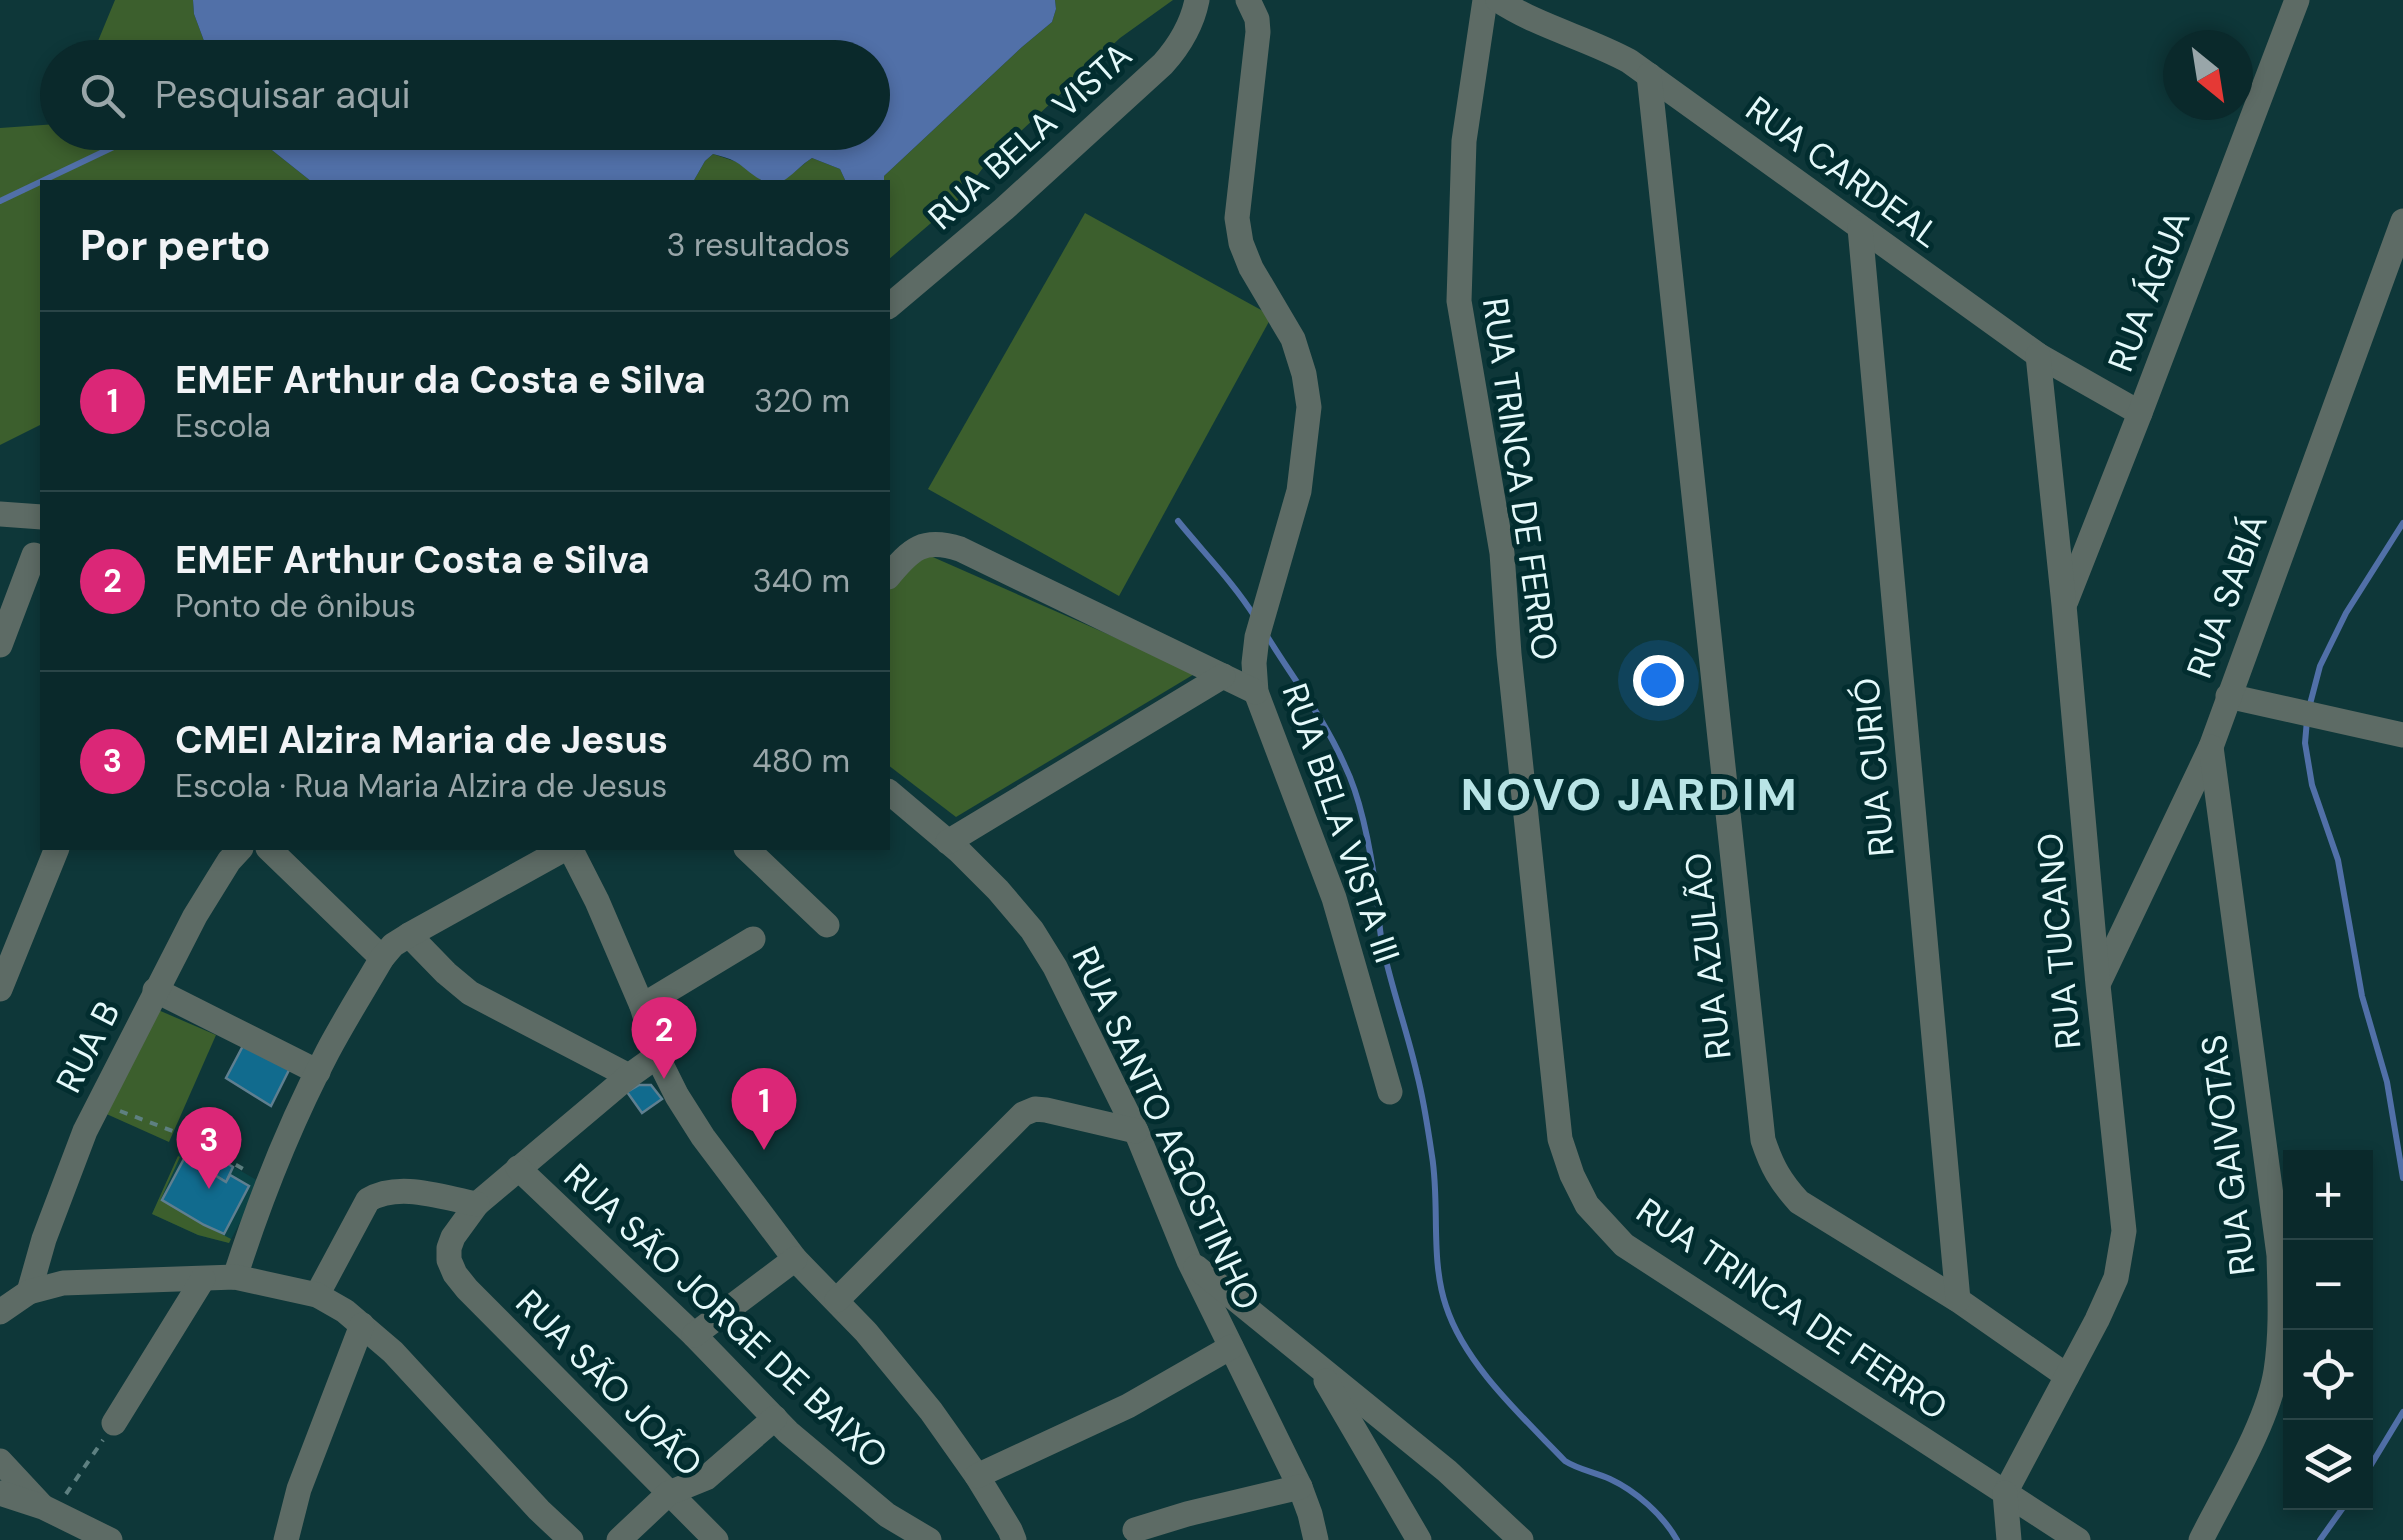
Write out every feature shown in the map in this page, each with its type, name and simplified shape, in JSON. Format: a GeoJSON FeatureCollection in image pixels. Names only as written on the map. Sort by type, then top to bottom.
{"type":"FeatureCollection","features":[{"type":"Feature","properties":{"kind":"street","name":"RUA BELA VISTA"},"geometry":{"type":"LineString","coordinates":[[890,304],[1004,210],[1163,64],[1184,37],[1197,0]]}},
{"type":"Feature","properties":{"kind":"street","name":"RUA BELA VISTA III"},"geometry":{"type":"LineString","coordinates":[[1248,0],[1257,18],[1258,32],[1237,196],[1238,230],[1251,268],[1293,339],[1309,407],[1299,492],[1256,637],[1256,692],[1334,898],[1390,1092]]}},
{"type":"Feature","properties":{"kind":"street","name":"RUA TRINCA DE FERRO"},"geometry":{"type":"LineString","coordinates":[[1485,0],[1464,141],[1458,301],[1502,553],[1560,1138],[1572,1175],[1587,1205],[1624,1245],[2078,1540]]}},
{"type":"Feature","properties":{"kind":"street","name":"RUA CARDEAL"},"geometry":{"type":"LineString","coordinates":[[1498,0],[1608,49],[2038,355],[2140,414]]}},
{"type":"Feature","properties":{"kind":"street","name":"RUA ÁGUA"},"geometry":{"type":"LineString","coordinates":[[2064,605],[2298,0]]}},
{"type":"Feature","properties":{"kind":"street","name":"RUA AZULÃO"},"geometry":{"type":"LineString","coordinates":[[1649,76],[1764,1140],[1772,1168],[1800,1202],[1958,1300],[2067,1376]]}},
{"type":"Feature","properties":{"kind":"street","name":"RUA SABIÁ"},"geometry":{"type":"LineString","coordinates":[[2098,986],[2210,747],[2403,222]]}},
{"type":"Feature","properties":{"kind":"street","name":"RUA CURIÓ"},"geometry":{"type":"LineString","coordinates":[[1860,228],[1958,1300]]}},
{"type":"Feature","properties":{"kind":"street","name":"RUA TUCANO"},"geometry":{"type":"LineString","coordinates":[[2004,1493],[2097,1320],[2116,1278],[2124,1231],[2038,355]]}},
{"type":"Feature","properties":{"kind":"street"},"geometry":{"type":"LineString","coordinates":[[0,514],[40,518]]}},
{"type":"Feature","properties":{"kind":"street"},"geometry":{"type":"LineString","coordinates":[[890,575],[921,545],[942,543],[1256,692]]}},
{"type":"Feature","properties":{"kind":"street"},"geometry":{"type":"LineString","coordinates":[[0,645],[34,555]]}},
{"type":"Feature","properties":{"kind":"street"},"geometry":{"type":"LineString","coordinates":[[948,842],[1223,676]]}},
{"type":"Feature","properties":{"kind":"street"},"geometry":{"type":"LineString","coordinates":[[2228,696],[2403,735]]}},
{"type":"Feature","properties":{"kind":"street","name":"RUA GAIVOTAS"},"geometry":{"type":"LineString","coordinates":[[2201,1540],[2260,1423],[2276,1374],[2280,1322],[2278,1254],[2210,747]]}},
{"type":"Feature","properties":{"kind":"street","name":"RUA SANTO AGOSTINHO"},"geometry":{"type":"LineString","coordinates":[[890,793],[998,890],[1032,930],[1055,967],[1136,1131],[1188,1261],[1300,1487],[1316,1540]]}},
{"type":"Feature","properties":{"kind":"street"},"geometry":{"type":"LineString","coordinates":[[0,989],[56,850]]}},
{"type":"Feature","properties":{"kind":"street","name":"RUA B"},"geometry":{"type":"LineString","coordinates":[[30,1292],[44,1239],[84,1131],[195,916],[239,850]]}},
{"type":"Feature","properties":{"kind":"street"},"geometry":{"type":"LineString","coordinates":[[270,850],[382,958]]}},
{"type":"Feature","properties":{"kind":"street"},"geometry":{"type":"LineString","coordinates":[[235,1277],[283,1145],[318,1072],[382,958],[409,935],[564,850]]}},
{"type":"Feature","properties":{"kind":"street"},"geometry":{"type":"LineString","coordinates":[[569,850],[597,901],[642,1006],[657,1056],[703,1138],[795,1259],[836,1300],[919,1397],[977,1476],[1014,1540]]}},
{"type":"Feature","properties":{"kind":"street"},"geometry":{"type":"LineString","coordinates":[[748,850],[828,925]]}},
{"type":"Feature","properties":{"kind":"street"},"geometry":{"type":"LineString","coordinates":[[409,935],[470,992],[629,1076]]}},
{"type":"Feature","properties":{"kind":"street"},"geometry":{"type":"LineString","coordinates":[[642,1006],[753,939]]}},
{"type":"Feature","properties":{"kind":"street"},"geometry":{"type":"LineString","coordinates":[[156,990],[318,1072]]}},
{"type":"Feature","properties":{"kind":"street"},"geometry":{"type":"LineString","coordinates":[[317,1295],[368,1200],[381,1192],[399,1190],[477,1204],[657,1056]]}},
{"type":"Feature","properties":{"kind":"street"},"geometry":{"type":"LineString","coordinates":[[836,1300],[1023,1114],[1046,1110],[1136,1131]]}},
{"type":"Feature","properties":{"kind":"street","name":"RUA SÃO JORGE DE BAIXO"},"geometry":{"type":"LineString","coordinates":[[518,1168],[694,1335],[775,1418],[887,1515],[929,1540]]}},
{"type":"Feature","properties":{"kind":"street","name":"RUA SÃO JOÃO"},"geometry":{"type":"LineString","coordinates":[[477,1204],[452,1237],[449,1260],[454,1274],[716,1540]]}},
{"type":"Feature","properties":{"kind":"street"},"geometry":{"type":"LineString","coordinates":[[694,1335],[795,1259]]}},
{"type":"Feature","properties":{"kind":"street"},"geometry":{"type":"LineString","coordinates":[[1188,1261],[1447,1470],[1520,1540]]}},
{"type":"Feature","properties":{"kind":"street"},"geometry":{"type":"LineString","coordinates":[[0,1312],[30,1292],[63,1284],[235,1277],[317,1295],[345,1312],[393,1352],[571,1540]]}},
{"type":"Feature","properties":{"kind":"street"},"geometry":{"type":"LineString","coordinates":[[114,1423],[203,1279]]}},
{"type":"Feature","properties":{"kind":"street"},"geometry":{"type":"LineString","coordinates":[[286,1540],[299,1489],[362,1325]]}},
{"type":"Feature","properties":{"kind":"street"},"geometry":{"type":"LineString","coordinates":[[977,1476],[1128,1406],[1231,1346]]}},
{"type":"Feature","properties":{"kind":"street"},"geometry":{"type":"LineString","coordinates":[[1318,1368],[1419,1540]]}},
{"type":"Feature","properties":{"kind":"street"},"geometry":{"type":"LineString","coordinates":[[619,1540],[669,1492],[706,1478],[775,1418]]}},
{"type":"Feature","properties":{"kind":"street"},"geometry":{"type":"LineString","coordinates":[[0,1461],[48,1510]]}},
{"type":"Feature","properties":{"kind":"street"},"geometry":{"type":"LineString","coordinates":[[1134,1530],[1300,1487]]}},
{"type":"Feature","properties":{"kind":"street"},"geometry":{"type":"LineString","coordinates":[[0,1493],[48,1510],[110,1540]]}},
{"type":"Feature","properties":{"kind":"street"},"geometry":{"type":"LineString","coordinates":[[2004,1493],[2009,1540]]}},
{"type":"Feature","properties":{"kind":"path"},"geometry":{"type":"LineString","coordinates":[[98,1104],[178,1133],[268,1183]]}},
{"type":"Feature","properties":{"kind":"path"},"geometry":{"type":"LineString","coordinates":[[48,1510],[114,1423]]}},
{"type":"Feature","properties":{"kind":"shaded area"},"geometry":{"type":"Polygon","coordinates":[[[185,1141],[258,1181],[229,1243],[198,1235],[152,1214],[185,1141]]]}},
{"type":"Feature","properties":{"kind":"green space"},"geometry":{"type":"Polygon","coordinates":[[[115,0],[193,0],[204,40],[98,40],[115,0]]]}},
{"type":"Feature","properties":{"kind":"green space"},"geometry":{"type":"Polygon","coordinates":[[[1055,0],[1173,0],[1120,38],[986,164],[959,199],[890,258],[890,180],[884,180],[884,176],[1052,22],[1055,0]]]}},
{"type":"Feature","properties":{"kind":"green space"},"geometry":{"type":"Polygon","coordinates":[[[40,125],[40,150],[272,150],[309,180],[40,180],[40,425],[0,445],[0,128],[40,125]]]}},
{"type":"Feature","properties":{"kind":"green space"},"geometry":{"type":"Polygon","coordinates":[[[713,154],[737,162],[761,180],[694,180],[713,154]]]}},
{"type":"Feature","properties":{"kind":"green space"},"geometry":{"type":"Polygon","coordinates":[[[812,158],[840,169],[845,180],[781,180],[812,158]]]}},
{"type":"Feature","properties":{"kind":"green space"},"geometry":{"type":"Polygon","coordinates":[[[1085,213],[1272,316],[1119,596],[928,489],[1085,213]]]}},
{"type":"Feature","properties":{"kind":"green space"},"geometry":{"type":"Polygon","coordinates":[[[910,547],[1196,673],[956,817],[890,767],[890,572],[910,547]]]}},
{"type":"Feature","properties":{"kind":"green space"},"geometry":{"type":"Polygon","coordinates":[[[149,1006],[216,1035],[169,1142],[102,1112],[149,1006]]]}},
{"type":"Feature","properties":{"kind":"green space"},"geometry":{"type":"Polygon","coordinates":[[[178,1156],[161,1199],[231,1239],[229,1243],[198,1235],[152,1214],[178,1156]]]}},
{"type":"Feature","properties":{"kind":"water"},"geometry":{"type":"Polygon","coordinates":[[[193,0],[1055,0],[1056,9],[1052,22],[884,180],[845,180],[840,169],[812,158],[786,179],[762,180],[733,161],[713,154],[694,180],[309,180],[272,150],[890,150],[890,40],[204,40],[193,0]]]}},
{"type":"Feature","properties":{"kind":"building"},"geometry":{"type":"Polygon","coordinates":[[[245,1042],[290,1068],[271,1106],[226,1078],[245,1042]]]}},
{"type":"Feature","properties":{"kind":"building"},"geometry":{"type":"Polygon","coordinates":[[[639,1085],[651,1085],[662,1099],[642,1113],[627,1092],[639,1085]]]}},
{"type":"Feature","properties":{"kind":"building"},"geometry":{"type":"Polygon","coordinates":[[[200,1147],[233,1167],[226,1182],[194,1162],[200,1147]]]}},
{"type":"Feature","properties":{"kind":"building"},"geometry":{"type":"Polygon","coordinates":[[[185,1157],[226,1182],[230,1175],[249,1186],[224,1234],[162,1200],[185,1157]]]}},
{"type":"Feature","properties":{"kind":"waterway"},"geometry":{"type":"LineString","coordinates":[[44,180],[107,150]]}},
{"type":"Feature","properties":{"kind":"waterway"},"geometry":{"type":"LineString","coordinates":[[0,201],[40,182]]}},
{"type":"Feature","properties":{"kind":"waterway"},"geometry":{"type":"LineString","coordinates":[[1178,521],[1255,617]]}},
{"type":"Feature","properties":{"kind":"waterway"},"geometry":{"type":"LineString","coordinates":[[2309,708],[2320,666],[2346,613],[2403,523]]}},
{"type":"Feature","properties":{"kind":"waterway"},"geometry":{"type":"LineString","coordinates":[[1267,636],[1337,749],[1361,813],[1382,943],[1424,1105],[1434,1175],[1438,1270],[1455,1328],[1497,1389],[1565,1461],[1629,1490],[1657,1513],[1677,1540]]}},
{"type":"Feature","properties":{"kind":"waterway"},"geometry":{"type":"LineString","coordinates":[[2307,720],[2305,743],[2312,785],[2338,860],[2362,996],[2387,1082],[2403,1178]]}},
{"type":"Feature","properties":{"kind":"waterway"},"geometry":{"type":"LineString","coordinates":[[2373,1461],[2403,1412]]}},
{"type":"Feature","properties":{"kind":"waterway"},"geometry":{"type":"LineString","coordinates":[[2320,1540],[2341,1510]]}},
{"type":"Feature","properties":{"kind":"place","name":"EMEF Arthur Costa e Silva"},"geometry":{"type":"Point","coordinates":[664,1079]}},
{"type":"Feature","properties":{"kind":"place","name":"EMEF Arthur da Costa e Silva"},"geometry":{"type":"Point","coordinates":[764,1150]}},
{"type":"Feature","properties":{"kind":"place","name":"CMEI Alzira Maria de Jesus"},"geometry":{"type":"Point","coordinates":[209,1189]}},
{"type":"Feature","properties":{"kind":"district","name":"NOVO JARDIM"},"geometry":{"type":"Point","coordinates":[1630,794]}}]}
